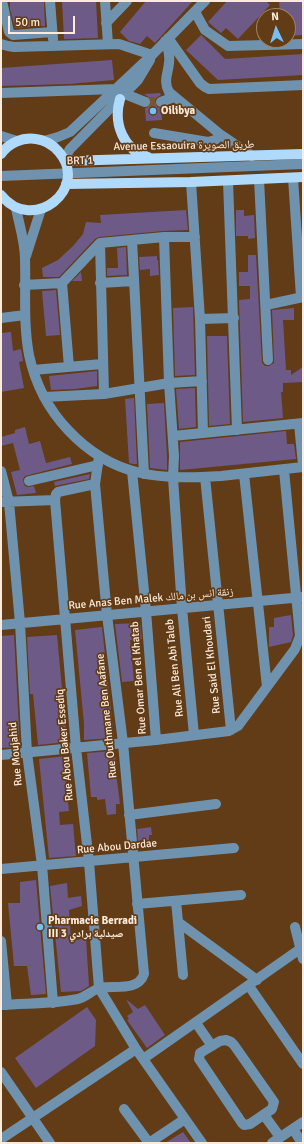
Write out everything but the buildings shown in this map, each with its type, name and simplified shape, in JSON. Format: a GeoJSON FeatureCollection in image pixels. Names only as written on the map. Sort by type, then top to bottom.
{"type":"FeatureCollection","features":[{"type":"Feature","properties":{"kind":"main road"},"geometry":{"type":"LineString","coordinates":[[120,94],[118,122],[122,136],[138,153],[152,158]]}},
{"type":"Feature","properties":{"kind":"main road"},"geometry":{"type":"LineString","coordinates":[[1,154],[6,148],[17,141],[30,138],[44,141],[56,148],[64,160],[67,173],[66,184],[60,195],[56,200],[41,209],[31,211],[16,208],[1,195]]}},
{"type":"Feature","properties":{"kind":"main road","name":"Avenue Essaouira طريق الصويرة"},"geometry":{"type":"LineString","coordinates":[[64,160],[303,154]]}},
{"type":"Feature","properties":{"kind":"main road"},"geometry":{"type":"LineString","coordinates":[[66,184],[191,182],[298,178]]}},
{"type":"Feature","properties":{"kind":"street"},"geometry":{"type":"LineString","coordinates":[[2,1],[9,32],[13,34],[52,32]]}},
{"type":"Feature","properties":{"kind":"street"},"geometry":{"type":"LineString","coordinates":[[50,1],[53,45]]}},
{"type":"Feature","properties":{"kind":"street"},"geometry":{"type":"LineString","coordinates":[[105,1],[108,44]]}},
{"type":"Feature","properties":{"kind":"street"},"geometry":{"type":"LineString","coordinates":[[106,23],[127,1]]}},
{"type":"Feature","properties":{"kind":"street"},"geometry":{"type":"LineString","coordinates":[[64,160],[70,149],[120,94],[152,55],[206,1]]}},
{"type":"Feature","properties":{"kind":"street"},"geometry":{"type":"LineString","coordinates":[[195,12],[205,30],[228,46],[303,44]]}},
{"type":"Feature","properties":{"kind":"street"},"geometry":{"type":"LineString","coordinates":[[167,40],[200,82],[209,89],[303,85]]}},
{"type":"Feature","properties":{"kind":"street"},"geometry":{"type":"LineString","coordinates":[[167,40],[169,59],[165,85],[168,92],[221,135],[252,156]]}},
{"type":"Feature","properties":{"kind":"street"},"geometry":{"type":"LineString","coordinates":[[1,44],[14,46],[119,44],[152,55]]}},
{"type":"Feature","properties":{"kind":"street"},"geometry":{"type":"LineString","coordinates":[[1,93],[120,94],[145,102]]}},
{"type":"Feature","properties":{"kind":"street"},"geometry":{"type":"LineString","coordinates":[[44,141],[70,132],[120,94]]}},
{"type":"Feature","properties":{"kind":"street"},"geometry":{"type":"LineString","coordinates":[[161,102],[174,97]]}},
{"type":"Feature","properties":{"kind":"street"},"geometry":{"type":"LineString","coordinates":[[154,133],[208,142],[215,140],[221,135]]}},
{"type":"Feature","properties":{"kind":"street"},"geometry":{"type":"LineString","coordinates":[[1,136],[17,141]]}},
{"type":"Feature","properties":{"kind":"street","name":"BRT 1"},"geometry":{"type":"LineString","coordinates":[[1,176],[303,164]]}},
{"type":"Feature","properties":{"kind":"street"},"geometry":{"type":"LineString","coordinates":[[266,305],[302,297],[298,178]]}},
{"type":"Feature","properties":{"kind":"street"},"geometry":{"type":"LineString","coordinates":[[259,179],[268,360]]}},
{"type":"Feature","properties":{"kind":"street"},"geometry":{"type":"LineString","coordinates":[[228,181],[237,430]]}},
{"type":"Feature","properties":{"kind":"street"},"geometry":{"type":"LineString","coordinates":[[191,182],[200,319],[203,433]]}},
{"type":"Feature","properties":{"kind":"street"},"geometry":{"type":"LineString","coordinates":[[16,208],[25,258],[25,315],[27,343],[33,370],[44,397],[64,426],[99,460],[144,474],[173,478],[244,474],[284,470],[303,466],[301,424],[173,436]]}},
{"type":"Feature","properties":{"kind":"street"},"geometry":{"type":"LineString","coordinates":[[25,258],[41,209]]}},
{"type":"Feature","properties":{"kind":"street"},"geometry":{"type":"LineString","coordinates":[[24,285],[62,283],[100,243],[195,237]]}},
{"type":"Feature","properties":{"kind":"street","name":"Rue Ali Ben Abi Taleb"},"geometry":{"type":"LineString","coordinates":[[164,238],[169,383],[173,436],[173,478],[182,608],[194,735]]}},
{"type":"Feature","properties":{"kind":"street"},"geometry":{"type":"LineString","coordinates":[[132,240],[144,474]]}},
{"type":"Feature","properties":{"kind":"street"},"geometry":{"type":"LineString","coordinates":[[100,243],[102,364],[104,394]]}},
{"type":"Feature","properties":{"kind":"street"},"geometry":{"type":"LineString","coordinates":[[100,283],[134,281]]}},
{"type":"Feature","properties":{"kind":"street"},"geometry":{"type":"LineString","coordinates":[[62,283],[69,367]]}},
{"type":"Feature","properties":{"kind":"street"},"geometry":{"type":"LineString","coordinates":[[1,318],[25,315]]}},
{"type":"Feature","properties":{"kind":"street"},"geometry":{"type":"LineString","coordinates":[[200,319],[234,318]]}},
{"type":"Feature","properties":{"kind":"street"},"geometry":{"type":"LineString","coordinates":[[33,370],[102,364]]}},
{"type":"Feature","properties":{"kind":"street"},"geometry":{"type":"LineString","coordinates":[[44,397],[104,394],[169,383],[202,381]]}},
{"type":"Feature","properties":{"kind":"street"},"geometry":{"type":"LineString","coordinates":[[29,481],[99,460]]}},
{"type":"Feature","properties":{"kind":"street","name":"Rue Outhmane Ben Aafane"},"geometry":{"type":"LineString","coordinates":[[99,460],[95,484],[107,615],[123,743],[144,974],[142,980],[134,985],[99,988]]}},
{"type":"Feature","properties":{"kind":"street"},"geometry":{"type":"LineString","coordinates":[[1,755],[156,740],[231,730],[238,726],[299,642],[301,630],[300,597],[284,470]]}},
{"type":"Feature","properties":{"kind":"street","name":"Rue Omar Ben el Khatab"},"geometry":{"type":"LineString","coordinates":[[132,471],[146,611],[156,740]]}},
{"type":"Feature","properties":{"kind":"street","name":"Rue Moujahid"},"geometry":{"type":"LineString","coordinates":[[1,472],[20,623],[27,753],[42,865],[54,1003]]}},
{"type":"Feature","properties":{"kind":"street"},"geometry":{"type":"LineString","coordinates":[[244,474],[267,686]]}},
{"type":"Feature","properties":{"kind":"street","name":"Rue Said El Khoudari"},"geometry":{"type":"LineString","coordinates":[[206,477],[231,730]]}},
{"type":"Feature","properties":{"kind":"street"},"geometry":{"type":"LineString","coordinates":[[5,502],[55,500],[58,492],[95,484]]}},
{"type":"Feature","properties":{"kind":"street","name":"Rue Abou Baker Essediq"},"geometry":{"type":"LineString","coordinates":[[55,500],[76,748],[89,862],[99,988]]}},
{"type":"Feature","properties":{"kind":"street","name":"Rue Anas Ben Malek زنقة انس بن مالك"},"geometry":{"type":"LineString","coordinates":[[1,625],[300,597]]}},
{"type":"Feature","properties":{"kind":"street"},"geometry":{"type":"LineString","coordinates":[[129,815],[216,804]]}},
{"type":"Feature","properties":{"kind":"street","name":"Rue Abou Dardae"},"geometry":{"type":"LineString","coordinates":[[1,869],[234,848]]}},
{"type":"Feature","properties":{"kind":"street"},"geometry":{"type":"LineString","coordinates":[[137,904],[241,895]]}},
{"type":"Feature","properties":{"kind":"street"},"geometry":{"type":"LineString","coordinates":[[176,901],[182,975]]}},
{"type":"Feature","properties":{"kind":"street"},"geometry":{"type":"LineString","coordinates":[[178,922],[257,980]]}},
{"type":"Feature","properties":{"kind":"street"},"geometry":{"type":"LineString","coordinates":[[143,1059],[257,980],[302,954],[295,927]]}},
{"type":"Feature","properties":{"kind":"street"},"geometry":{"type":"LineString","coordinates":[[1,941],[4,1005],[54,1003],[80,998],[99,988],[136,1049],[202,1143]]}},
{"type":"Feature","properties":{"kind":"street"},"geometry":{"type":"LineString","coordinates":[[249,986],[303,1064]]}},
{"type":"Feature","properties":{"kind":"street"},"geometry":{"type":"LineString","coordinates":[[196,1023],[212,1046]]}},
{"type":"Feature","properties":{"kind":"street"},"geometry":{"type":"LineString","coordinates":[[224,1040],[229,1041],[234,1045],[273,1100],[274,1104],[272,1109],[250,1124],[244,1125],[242,1123],[199,1059],[200,1053],[212,1046],[224,1040]]}},
{"type":"Feature","properties":{"kind":"street"},"geometry":{"type":"LineString","coordinates":[[1,1139],[136,1049]]}},
{"type":"Feature","properties":{"kind":"street"},"geometry":{"type":"LineString","coordinates":[[1,1072],[50,1143]]}},
{"type":"Feature","properties":{"kind":"street"},"geometry":{"type":"LineString","coordinates":[[124,1109],[149,1143],[185,1119]]}},
{"type":"Feature","properties":{"kind":"street"},"geometry":{"type":"LineString","coordinates":[[264,1115],[276,1140],[303,1122]]}},
{"type":"Feature","properties":{"kind":"street"},"geometry":{"type":"LineString","coordinates":[[293,1129],[302,1143]]}},
{"type":"Feature","properties":{"kind":"tunnel"},"geometry":{"type":"LineString","coordinates":[[145,102],[161,102]]}},
{"type":"Feature","properties":{"kind":"place","name":"Oilibya"},"geometry":{"type":"Point","coordinates":[153,111]}},
{"type":"Feature","properties":{"kind":"place","name":"Pharmacie Berradi III صيدلية برادي 3"},"geometry":{"type":"Point","coordinates":[40,927]}}]}
